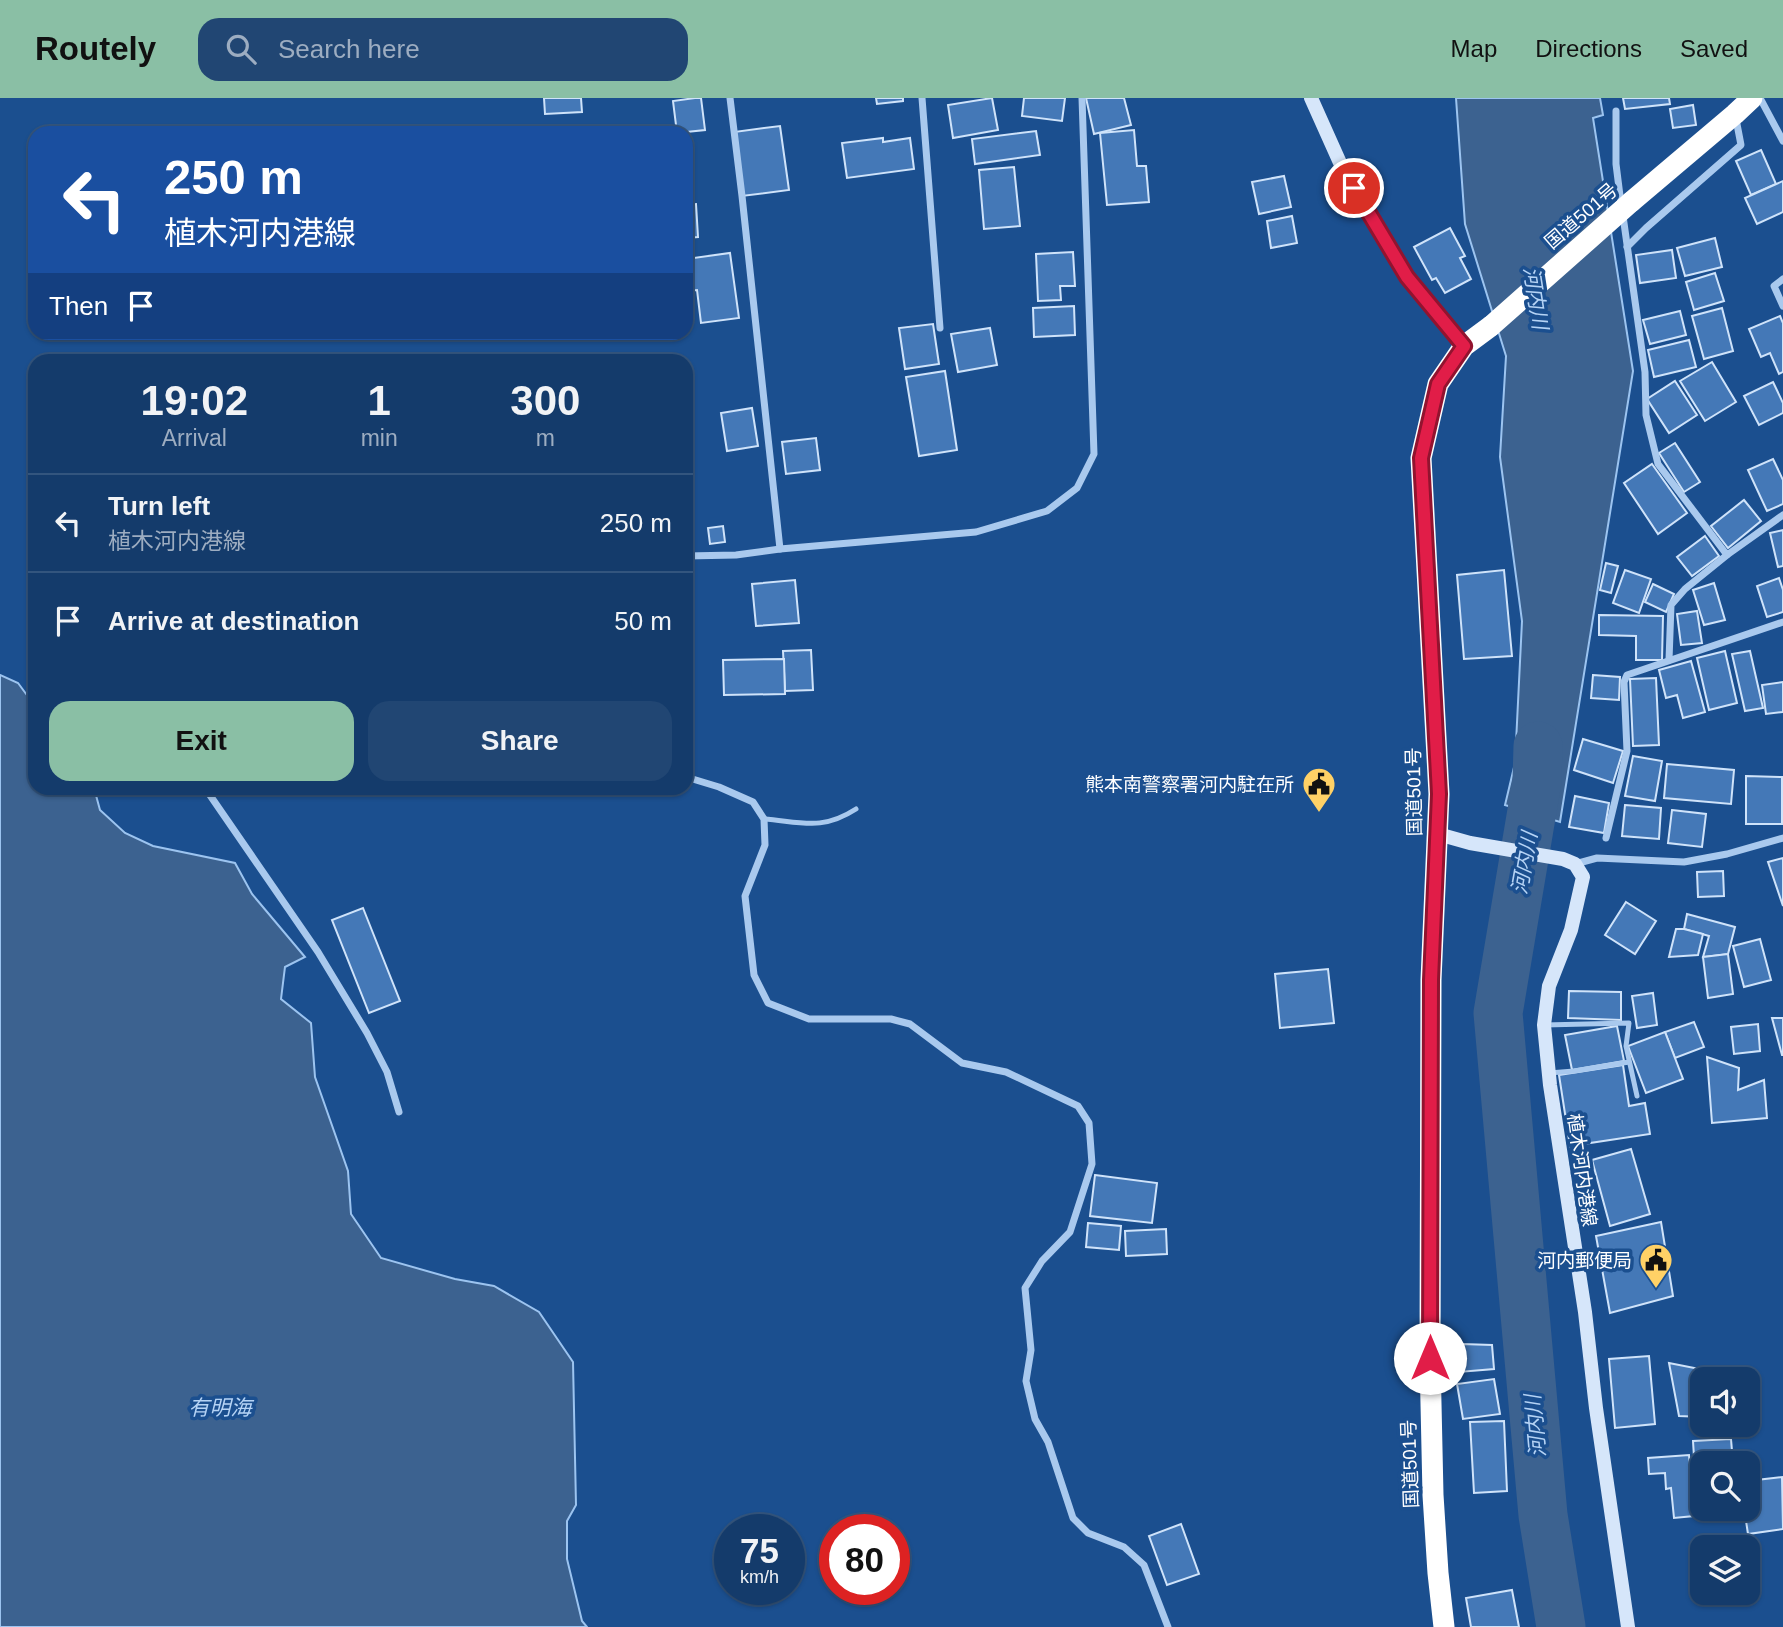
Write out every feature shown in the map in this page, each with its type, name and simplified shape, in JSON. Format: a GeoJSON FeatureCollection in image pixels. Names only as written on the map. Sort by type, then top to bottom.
{"type":"FeatureCollection","features":[{"type":"Feature","properties":{"kind":"highway","name":"国道501号"},"geometry":{"type":"LineString","coordinates":[[1444,1627],[1433,1495],[1430,1358],[1431,980],[1439,794],[1421,458],[1438,384],[1464,346],[1491,326],[1752,98]]}},
{"type":"Feature","properties":{"kind":"main road"},"geometry":{"type":"LineString","coordinates":[[1311,98],[1341,165],[1407,277],[1464,346]]}},
{"type":"Feature","properties":{"kind":"main road"},"geometry":{"type":"LineString","coordinates":[[1438,834],[1470,843],[1569,861]]}},
{"type":"Feature","properties":{"kind":"main road","name":"植木河内港線"},"geometry":{"type":"LineString","coordinates":[[1569,861],[1583,877],[1571,930],[1549,986],[1544,1025],[1628,1627]]}},
{"type":"Feature","properties":{"kind":"street"},"geometry":{"type":"LineString","coordinates":[[730,98],[780,549]]}},
{"type":"Feature","properties":{"kind":"street"},"geometry":{"type":"LineString","coordinates":[[922,98],[940,328]]}},
{"type":"Feature","properties":{"kind":"street"},"geometry":{"type":"LineString","coordinates":[[693,556],[736,555],[976,531],[1047,511],[1077,488],[1094,454],[1082,98]]}},
{"type":"Feature","properties":{"kind":"street"},"geometry":{"type":"LineString","coordinates":[[1760,98],[1783,141]]}},
{"type":"Feature","properties":{"kind":"street"},"geometry":{"type":"LineString","coordinates":[[1616,111],[1616,164],[1645,372],[1646,415],[1658,464],[1727,555]]}},
{"type":"Feature","properties":{"kind":"street"},"geometry":{"type":"LineString","coordinates":[[1628,247],[1741,145],[1735,114]]}},
{"type":"Feature","properties":{"kind":"street"},"geometry":{"type":"LineString","coordinates":[[1783,279],[1774,286],[1783,306]]}},
{"type":"Feature","properties":{"kind":"street"},"geometry":{"type":"LineString","coordinates":[[1669,660],[1671,604],[1727,555],[1783,515]]}},
{"type":"Feature","properties":{"kind":"street"},"geometry":{"type":"LineString","coordinates":[[1606,838],[1627,751],[1626,675],[1783,622]]}},
{"type":"Feature","properties":{"kind":"street"},"geometry":{"type":"LineString","coordinates":[[693,779],[753,802],[764,819],[765,845],[745,896],[754,975],[768,1003],[809,1018],[891,1019],[911,1024],[962,1063],[1006,1072],[1078,1106],[1089,1123],[1092,1164],[1070,1231],[1042,1261],[1025,1288],[1031,1350],[1026,1381],[1035,1419],[1048,1442],[1073,1518],[1088,1533],[1124,1547],[1144,1565],[1168,1627]]}},
{"type":"Feature","properties":{"kind":"street"},"geometry":{"type":"LineString","coordinates":[[210,795],[318,952],[367,1033],[387,1072],[399,1112]]}},
{"type":"Feature","properties":{"kind":"street"},"geometry":{"type":"LineString","coordinates":[[1569,861],[1597,858],[1684,862],[1783,838]]}},
{"type":"Feature","properties":{"kind":"lane"},"geometry":{"type":"LineString","coordinates":[[764,819],[815,824],[840,819],[856,809]]}},
{"type":"Feature","properties":{"kind":"lane"},"geometry":{"type":"LineString","coordinates":[[1544,1025],[1629,1023],[1626,1046],[1637,1096]]}},
{"type":"Feature","properties":{"kind":"lane"},"geometry":{"type":"LineString","coordinates":[[1549,1073],[1629,1062]]}},
{"type":"Feature","properties":{"kind":"water"},"geometry":{"type":"Polygon","coordinates":[[[1456,98],[1600,98],[1603,115],[1593,118],[1633,371],[1560,822],[1505,805],[1515,763],[1522,621],[1500,457],[1506,356],[1465,224],[1456,98]]]}},
{"type":"Feature","properties":{"kind":"water","name":"有明海"},"geometry":{"type":"Polygon","coordinates":[[[0,675],[18,683],[28,697],[28,795],[96,795],[100,810],[125,833],[153,846],[235,863],[252,894],[305,957],[285,967],[281,999],[311,1023],[315,1077],[348,1171],[351,1214],[381,1258],[455,1279],[494,1286],[539,1312],[573,1362],[576,1505],[567,1521],[567,1559],[582,1621],[587,1627],[0,1627],[0,675]]]}},
{"type":"Feature","properties":{"kind":"building"},"geometry":{"type":"Polygon","coordinates":[[[544,98],[581,98],[582,112],[545,114],[544,98]]]}},
{"type":"Feature","properties":{"kind":"building"},"geometry":{"type":"Polygon","coordinates":[[[701,98],[705,130],[693,131],[693,126],[676,126],[673,101],[701,98]]]}},
{"type":"Feature","properties":{"kind":"building"},"geometry":{"type":"Polygon","coordinates":[[[876,98],[903,98],[903,101],[877,104],[876,98]]]}},
{"type":"Feature","properties":{"kind":"building"},"geometry":{"type":"Polygon","coordinates":[[[992,98],[998,130],[953,138],[948,105],[992,98]]]}},
{"type":"Feature","properties":{"kind":"building"},"geometry":{"type":"Polygon","coordinates":[[[1024,98],[1065,98],[1062,121],[1022,116],[1024,98]]]}},
{"type":"Feature","properties":{"kind":"building"},"geometry":{"type":"Polygon","coordinates":[[[1086,98],[1124,98],[1131,125],[1094,134],[1086,98]]]}},
{"type":"Feature","properties":{"kind":"building"},"geometry":{"type":"Polygon","coordinates":[[[1623,98],[1669,98],[1670,104],[1625,109],[1623,98]]]}},
{"type":"Feature","properties":{"kind":"building"},"geometry":{"type":"Polygon","coordinates":[[[1693,105],[1696,125],[1673,128],[1670,109],[1693,105]]]}},
{"type":"Feature","properties":{"kind":"building"},"geometry":{"type":"Polygon","coordinates":[[[780,126],[789,190],[742,196],[734,132],[780,126]]]}},
{"type":"Feature","properties":{"kind":"building"},"geometry":{"type":"Polygon","coordinates":[[[1134,130],[1137,166],[1146,166],[1149,202],[1107,205],[1100,133],[1134,130]]]}},
{"type":"Feature","properties":{"kind":"building"},"geometry":{"type":"Polygon","coordinates":[[[1036,131],[1040,155],[975,164],[972,139],[1036,131]]]}},
{"type":"Feature","properties":{"kind":"building"},"geometry":{"type":"Polygon","coordinates":[[[883,138],[883,142],[910,138],[914,169],[847,178],[842,143],[883,138]]]}},
{"type":"Feature","properties":{"kind":"building"},"geometry":{"type":"Polygon","coordinates":[[[1761,150],[1776,184],[1751,195],[1736,161],[1761,150]]]}},
{"type":"Feature","properties":{"kind":"building"},"geometry":{"type":"Polygon","coordinates":[[[1014,167],[1020,226],[984,229],[979,170],[1014,167]]]}},
{"type":"Feature","properties":{"kind":"building"},"geometry":{"type":"Polygon","coordinates":[[[1284,176],[1291,207],[1259,214],[1252,182],[1284,176]]]}},
{"type":"Feature","properties":{"kind":"building"},"geometry":{"type":"Polygon","coordinates":[[[1783,181],[1783,212],[1757,224],[1745,198],[1783,181]]]}},
{"type":"Feature","properties":{"kind":"building"},"geometry":{"type":"Polygon","coordinates":[[[693,204],[696,204],[698,237],[693,237],[693,204]]]}},
{"type":"Feature","properties":{"kind":"building"},"geometry":{"type":"Polygon","coordinates":[[[1292,216],[1297,243],[1271,248],[1267,221],[1292,216]]]}},
{"type":"Feature","properties":{"kind":"building"},"geometry":{"type":"Polygon","coordinates":[[[1450,228],[1465,256],[1460,258],[1471,279],[1445,293],[1436,278],[1432,280],[1414,247],[1450,228]]]}},
{"type":"Feature","properties":{"kind":"building"},"geometry":{"type":"Polygon","coordinates":[[[1715,238],[1722,267],[1685,276],[1677,248],[1715,238]]]}},
{"type":"Feature","properties":{"kind":"building"},"geometry":{"type":"Polygon","coordinates":[[[1672,250],[1676,278],[1640,283],[1636,255],[1672,250]]]}},
{"type":"Feature","properties":{"kind":"building"},"geometry":{"type":"Polygon","coordinates":[[[1073,252],[1075,286],[1060,286],[1061,300],[1038,301],[1036,254],[1073,252]]]}},
{"type":"Feature","properties":{"kind":"building"},"geometry":{"type":"Polygon","coordinates":[[[730,253],[739,318],[701,323],[697,290],[693,290],[693,258],[730,253]]]}},
{"type":"Feature","properties":{"kind":"building"},"geometry":{"type":"Polygon","coordinates":[[[1715,273],[1724,301],[1694,310],[1686,282],[1715,273]]]}},
{"type":"Feature","properties":{"kind":"building"},"geometry":{"type":"Polygon","coordinates":[[[1074,306],[1075,335],[1034,337],[1033,308],[1074,306]]]}},
{"type":"Feature","properties":{"kind":"building"},"geometry":{"type":"Polygon","coordinates":[[[1722,308],[1733,351],[1704,359],[1692,316],[1722,308]]]}},
{"type":"Feature","properties":{"kind":"building"},"geometry":{"type":"Polygon","coordinates":[[[1680,311],[1686,335],[1650,344],[1643,320],[1680,311]]]}},
{"type":"Feature","properties":{"kind":"building"},"geometry":{"type":"Polygon","coordinates":[[[1780,316],[1783,323],[1783,372],[1779,374],[1770,353],[1761,357],[1749,329],[1780,316]]]}},
{"type":"Feature","properties":{"kind":"building"},"geometry":{"type":"Polygon","coordinates":[[[933,324],[939,364],[905,369],[899,328],[933,324]]]}},
{"type":"Feature","properties":{"kind":"building"},"geometry":{"type":"Polygon","coordinates":[[[990,328],[997,365],[958,372],[951,334],[990,328]]]}},
{"type":"Feature","properties":{"kind":"building"},"geometry":{"type":"Polygon","coordinates":[[[1689,340],[1696,367],[1654,377],[1648,350],[1689,340]]]}},
{"type":"Feature","properties":{"kind":"building"},"geometry":{"type":"Polygon","coordinates":[[[1712,362],[1736,402],[1705,421],[1680,381],[1712,362]]]}},
{"type":"Feature","properties":{"kind":"building"},"geometry":{"type":"Polygon","coordinates":[[[945,371],[957,450],[919,456],[906,377],[945,371]]]}},
{"type":"Feature","properties":{"kind":"building"},"geometry":{"type":"Polygon","coordinates":[[[1675,381],[1697,415],[1669,433],[1647,399],[1675,381]]]}},
{"type":"Feature","properties":{"kind":"building"},"geometry":{"type":"Polygon","coordinates":[[[1773,382],[1783,403],[1783,413],[1759,425],[1744,396],[1773,382]]]}},
{"type":"Feature","properties":{"kind":"building"},"geometry":{"type":"Polygon","coordinates":[[[752,408],[758,446],[727,451],[721,413],[752,408]]]}},
{"type":"Feature","properties":{"kind":"building"},"geometry":{"type":"Polygon","coordinates":[[[816,438],[820,470],[786,474],[782,442],[816,438]]]}},
{"type":"Feature","properties":{"kind":"building"},"geometry":{"type":"Polygon","coordinates":[[[1675,443],[1700,482],[1684,492],[1659,453],[1675,443]]]}},
{"type":"Feature","properties":{"kind":"building"},"geometry":{"type":"Polygon","coordinates":[[[1773,459],[1783,480],[1783,504],[1767,511],[1748,470],[1773,459]]]}},
{"type":"Feature","properties":{"kind":"building"},"geometry":{"type":"Polygon","coordinates":[[[1652,464],[1687,513],[1658,534],[1624,483],[1652,464]]]}},
{"type":"Feature","properties":{"kind":"building"},"geometry":{"type":"Polygon","coordinates":[[[1744,500],[1761,521],[1728,548],[1711,526],[1744,500]]]}},
{"type":"Feature","properties":{"kind":"building"},"geometry":{"type":"Polygon","coordinates":[[[723,526],[725,542],[710,544],[708,528],[723,526]]]}},
{"type":"Feature","properties":{"kind":"building"},"geometry":{"type":"Polygon","coordinates":[[[1783,530],[1783,566],[1778,567],[1770,533],[1783,530]]]}},
{"type":"Feature","properties":{"kind":"building"},"geometry":{"type":"Polygon","coordinates":[[[1705,536],[1719,556],[1692,576],[1677,557],[1705,536]]]}},
{"type":"Feature","properties":{"kind":"building"},"geometry":{"type":"Polygon","coordinates":[[[1606,563],[1618,566],[1611,593],[1600,590],[1606,563]]]}},
{"type":"Feature","properties":{"kind":"building"},"geometry":{"type":"Polygon","coordinates":[[[1504,570],[1512,656],[1464,659],[1457,575],[1504,570]]]}},
{"type":"Feature","properties":{"kind":"building"},"geometry":{"type":"Polygon","coordinates":[[[1625,570],[1651,579],[1639,613],[1613,603],[1625,570]]]}},
{"type":"Feature","properties":{"kind":"building"},"geometry":{"type":"Polygon","coordinates":[[[1779,578],[1783,590],[1783,612],[1767,617],[1757,586],[1779,578]]]}},
{"type":"Feature","properties":{"kind":"building"},"geometry":{"type":"Polygon","coordinates":[[[795,580],[799,623],[756,626],[752,584],[795,580]]]}},
{"type":"Feature","properties":{"kind":"building"},"geometry":{"type":"Polygon","coordinates":[[[1714,583],[1725,620],[1704,625],[1693,590],[1714,583]]]}},
{"type":"Feature","properties":{"kind":"building"},"geometry":{"type":"Polygon","coordinates":[[[1653,584],[1674,594],[1666,612],[1645,602],[1653,584]]]}},
{"type":"Feature","properties":{"kind":"building"},"geometry":{"type":"Polygon","coordinates":[[[1697,611],[1702,643],[1681,645],[1677,614],[1697,611]]]}},
{"type":"Feature","properties":{"kind":"building"},"geometry":{"type":"Polygon","coordinates":[[[1599,615],[1663,616],[1662,660],[1636,660],[1636,636],[1599,635],[1599,615]]]}},
{"type":"Feature","properties":{"kind":"building"},"geometry":{"type":"Polygon","coordinates":[[[811,650],[813,690],[785,691],[783,651],[811,650]]]}},
{"type":"Feature","properties":{"kind":"building"},"geometry":{"type":"Polygon","coordinates":[[[1725,651],[1737,703],[1709,710],[1697,658],[1725,651]]]}},
{"type":"Feature","properties":{"kind":"building"},"geometry":{"type":"Polygon","coordinates":[[[1750,651],[1763,708],[1745,711],[1732,654],[1750,651]]]}},
{"type":"Feature","properties":{"kind":"building"},"geometry":{"type":"Polygon","coordinates":[[[784,659],[785,694],[724,695],[723,660],[784,659]]]}},
{"type":"Feature","properties":{"kind":"building"},"geometry":{"type":"Polygon","coordinates":[[[1691,661],[1705,712],[1683,718],[1677,695],[1666,698],[1659,670],[1691,661]]]}},
{"type":"Feature","properties":{"kind":"building"},"geometry":{"type":"Polygon","coordinates":[[[1593,675],[1620,677],[1619,700],[1591,698],[1593,675]]]}},
{"type":"Feature","properties":{"kind":"building"},"geometry":{"type":"Polygon","coordinates":[[[1656,678],[1659,745],[1633,746],[1630,679],[1656,678]]]}},
{"type":"Feature","properties":{"kind":"building"},"geometry":{"type":"Polygon","coordinates":[[[1783,682],[1783,712],[1766,714],[1762,685],[1783,682]]]}},
{"type":"Feature","properties":{"kind":"building"},"geometry":{"type":"Polygon","coordinates":[[[1583,739],[1623,751],[1613,783],[1574,770],[1583,739]]]}},
{"type":"Feature","properties":{"kind":"building"},"geometry":{"type":"Polygon","coordinates":[[[1633,756],[1662,761],[1655,801],[1625,796],[1633,756]]]}},
{"type":"Feature","properties":{"kind":"building"},"geometry":{"type":"Polygon","coordinates":[[[1667,764],[1734,770],[1731,804],[1664,798],[1667,764]]]}},
{"type":"Feature","properties":{"kind":"building"},"geometry":{"type":"Polygon","coordinates":[[[1746,776],[1782,777],[1782,824],[1746,824],[1746,776]]]}},
{"type":"Feature","properties":{"kind":"building"},"geometry":{"type":"Polygon","coordinates":[[[1575,796],[1609,803],[1604,833],[1569,827],[1575,796]]]}},
{"type":"Feature","properties":{"kind":"building"},"geometry":{"type":"Polygon","coordinates":[[[1625,805],[1661,808],[1659,839],[1622,836],[1625,805]]]}},
{"type":"Feature","properties":{"kind":"building"},"geometry":{"type":"Polygon","coordinates":[[[1672,810],[1706,814],[1702,847],[1668,843],[1672,810]]]}},
{"type":"Feature","properties":{"kind":"building"},"geometry":{"type":"Polygon","coordinates":[[[1783,858],[1783,906],[1768,862],[1783,858]]]}},
{"type":"Feature","properties":{"kind":"building"},"geometry":{"type":"Polygon","coordinates":[[[1723,871],[1724,896],[1698,897],[1697,872],[1723,871]]]}},
{"type":"Feature","properties":{"kind":"building"},"geometry":{"type":"Polygon","coordinates":[[[1626,902],[1656,921],[1635,954],[1605,935],[1626,902]]]}},
{"type":"Feature","properties":{"kind":"building"},"geometry":{"type":"Polygon","coordinates":[[[363,908],[400,1001],[369,1013],[332,920],[363,908]]]}},
{"type":"Feature","properties":{"kind":"building"},"geometry":{"type":"Polygon","coordinates":[[[1687,914],[1735,927],[1728,954],[1703,957],[1709,936],[1684,929],[1687,914]]]}},
{"type":"Feature","properties":{"kind":"building"},"geometry":{"type":"Polygon","coordinates":[[[1676,929],[1703,934],[1698,955],[1669,957],[1676,929]]]}},
{"type":"Feature","properties":{"kind":"building"},"geometry":{"type":"Polygon","coordinates":[[[1760,939],[1771,980],[1744,987],[1733,946],[1760,939]]]}},
{"type":"Feature","properties":{"kind":"building"},"geometry":{"type":"Polygon","coordinates":[[[1728,954],[1733,994],[1708,998],[1703,957],[1728,954]]]}},
{"type":"Feature","properties":{"kind":"building"},"geometry":{"type":"Polygon","coordinates":[[[1328,969],[1334,1023],[1280,1028],[1275,974],[1328,969]]]}},
{"type":"Feature","properties":{"kind":"building"},"geometry":{"type":"Polygon","coordinates":[[[1569,991],[1621,992],[1621,1020],[1568,1018],[1569,991]]]}},
{"type":"Feature","properties":{"kind":"building"},"geometry":{"type":"Polygon","coordinates":[[[1653,993],[1657,1025],[1637,1028],[1632,996],[1653,993]]]}},
{"type":"Feature","properties":{"kind":"building"},"geometry":{"type":"Polygon","coordinates":[[[1772,1018],[1783,1018],[1783,1055],[1782,1055],[1772,1018]]]}},
{"type":"Feature","properties":{"kind":"building"},"geometry":{"type":"Polygon","coordinates":[[[1694,1022],[1704,1047],[1675,1058],[1665,1032],[1694,1022]]]}},
{"type":"Feature","properties":{"kind":"building"},"geometry":{"type":"Polygon","coordinates":[[[1758,1024],[1760,1051],[1734,1054],[1731,1027],[1758,1024]]]}},
{"type":"Feature","properties":{"kind":"building"},"geometry":{"type":"Polygon","coordinates":[[[1617,1026],[1624,1061],[1572,1070],[1565,1035],[1617,1026]]]}},
{"type":"Feature","properties":{"kind":"building"},"geometry":{"type":"Polygon","coordinates":[[[1665,1032],[1683,1079],[1646,1093],[1628,1046],[1665,1032]]]}},
{"type":"Feature","properties":{"kind":"building"},"geometry":{"type":"Polygon","coordinates":[[[1707,1057],[1739,1068],[1738,1090],[1764,1080],[1767,1118],[1712,1123],[1707,1057]]]}},
{"type":"Feature","properties":{"kind":"building"},"geometry":{"type":"Polygon","coordinates":[[[1623,1065],[1629,1106],[1645,1103],[1650,1134],[1570,1146],[1559,1075],[1623,1065]]]}},
{"type":"Feature","properties":{"kind":"building"},"geometry":{"type":"Polygon","coordinates":[[[1631,1149],[1650,1214],[1610,1226],[1592,1160],[1631,1149]]]}},
{"type":"Feature","properties":{"kind":"building"},"geometry":{"type":"Polygon","coordinates":[[[1095,1175],[1157,1183],[1152,1223],[1090,1216],[1095,1175]]]}},
{"type":"Feature","properties":{"kind":"building"},"geometry":{"type":"Polygon","coordinates":[[[1661,1222],[1673,1296],[1610,1313],[1596,1236],[1661,1222]]]}},
{"type":"Feature","properties":{"kind":"building"},"geometry":{"type":"Polygon","coordinates":[[[1088,1223],[1121,1226],[1119,1250],[1086,1247],[1088,1223]]]}},
{"type":"Feature","properties":{"kind":"building"},"geometry":{"type":"Polygon","coordinates":[[[1166,1229],[1167,1254],[1126,1256],[1125,1231],[1166,1229]]]}},
{"type":"Feature","properties":{"kind":"building"},"geometry":{"type":"Polygon","coordinates":[[[1462,1344],[1492,1345],[1494,1369],[1459,1372],[1462,1344]]]}},
{"type":"Feature","properties":{"kind":"building"},"geometry":{"type":"Polygon","coordinates":[[[1649,1356],[1655,1424],[1615,1428],[1609,1359],[1649,1356]]]}},
{"type":"Feature","properties":{"kind":"building"},"geometry":{"type":"Polygon","coordinates":[[[1669,1363],[1690,1367],[1690,1416],[1679,1416],[1669,1363]]]}},
{"type":"Feature","properties":{"kind":"building"},"geometry":{"type":"Polygon","coordinates":[[[1494,1379],[1500,1414],[1463,1419],[1457,1384],[1494,1379]]]}},
{"type":"Feature","properties":{"kind":"building"},"geometry":{"type":"Polygon","coordinates":[[[1504,1421],[1507,1491],[1474,1493],[1470,1422],[1504,1421]]]}},
{"type":"Feature","properties":{"kind":"building"},"geometry":{"type":"Polygon","coordinates":[[[1731,1439],[1732,1451],[1694,1451],[1693,1441],[1731,1439]]]}},
{"type":"Feature","properties":{"kind":"building"},"geometry":{"type":"Polygon","coordinates":[[[1689,1455],[1690,1516],[1674,1518],[1671,1488],[1666,1489],[1665,1473],[1649,1474],[1648,1458],[1689,1455]]]}},
{"type":"Feature","properties":{"kind":"building"},"geometry":{"type":"Polygon","coordinates":[[[1782,1477],[1783,1529],[1748,1534],[1746,1521],[1760,1521],[1760,1480],[1782,1477]]]}},
{"type":"Feature","properties":{"kind":"building"},"geometry":{"type":"Polygon","coordinates":[[[1181,1524],[1199,1574],[1167,1585],[1149,1536],[1181,1524]]]}},
{"type":"Feature","properties":{"kind":"building"},"geometry":{"type":"Polygon","coordinates":[[[1512,1590],[1519,1627],[1471,1627],[1466,1598],[1512,1590]]]}},
{"type":"Feature","properties":{"kind":"waterway","name":"河内川"},"geometry":{"type":"LineString","coordinates":[[1538,746],[1537,781],[1498,1013],[1543,1515],[1561,1627]]}},
{"type":"Feature","properties":{"kind":"place","name":"熊本南警察署河内駐在所"},"geometry":{"type":"Point","coordinates":[1319,814]}},
{"type":"Feature","properties":{"kind":"place","name":"河内郵便局"},"geometry":{"type":"Point","coordinates":[1656,1290]}},
{"type":"Feature","properties":{"kind":"route"},"geometry":{"type":"LineString","coordinates":[[1354,188],[1407,277],[1464,346],[1438,384],[1421,458],[1439,794],[1431,980],[1430,1358]]}}]}
